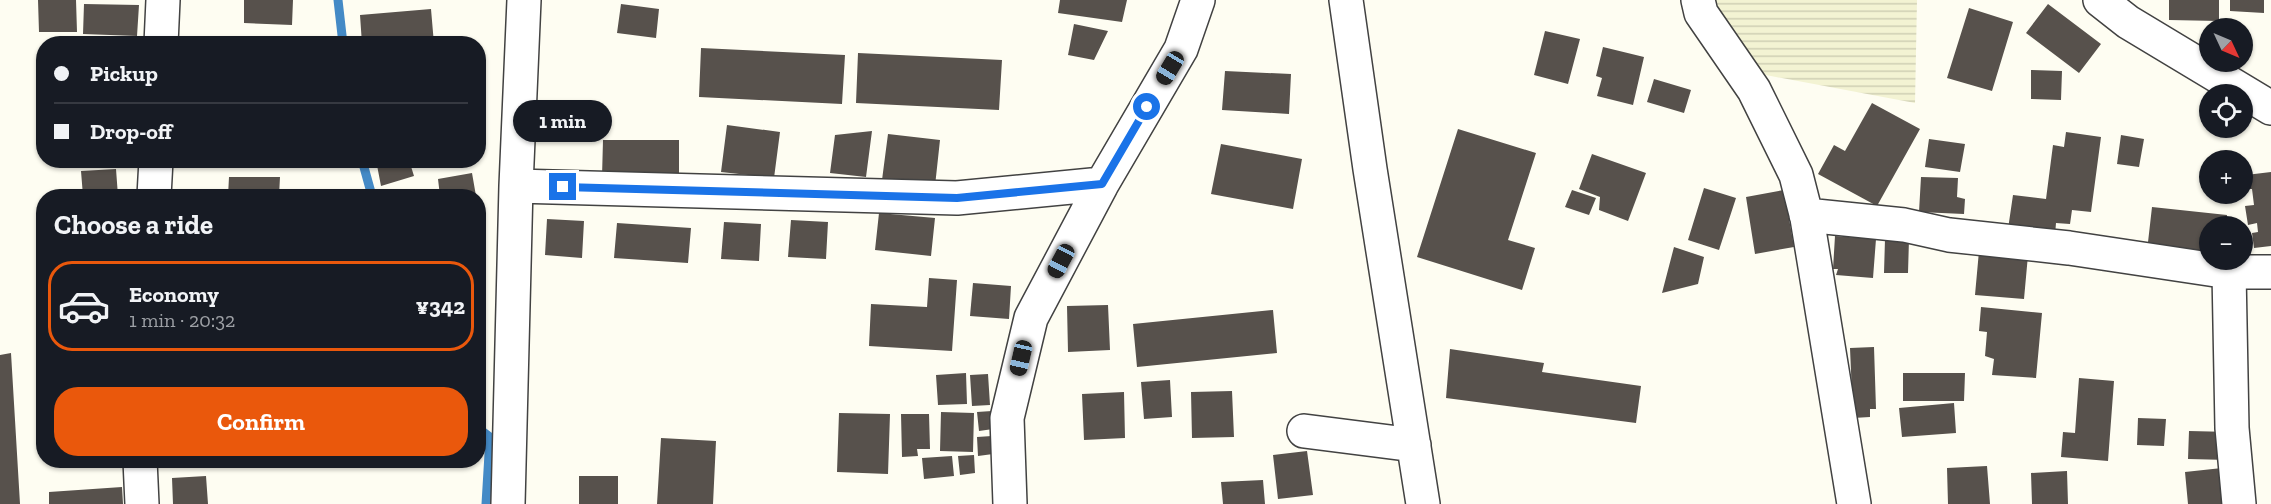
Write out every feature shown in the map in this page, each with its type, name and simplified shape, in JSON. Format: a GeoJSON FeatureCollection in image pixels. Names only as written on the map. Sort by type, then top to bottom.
{"type":"FeatureCollection","features":[{"type":"Feature","properties":{"kind":"street"},"geometry":{"type":"LineString","coordinates":[[161,36],[163,0]]}},
{"type":"Feature","properties":{"kind":"street"},"geometry":{"type":"LineString","coordinates":[[508,504],[516,186],[524,0]]}},
{"type":"Feature","properties":{"kind":"street"},"geometry":{"type":"LineString","coordinates":[[1010,504],[1007,418],[1030,318],[1102,184],[1181,49],[1198,0]]}},
{"type":"Feature","properties":{"kind":"street"},"geometry":{"type":"LineString","coordinates":[[1346,0],[1370,170],[1423,504]]}},
{"type":"Feature","properties":{"kind":"street"},"geometry":{"type":"LineString","coordinates":[[1698,0],[1701,13],[1754,90],[1796,175],[1806,215],[1854,504]]}},
{"type":"Feature","properties":{"kind":"street"},"geometry":{"type":"LineString","coordinates":[[2100,0],[2129,11],[2271,108]]}},
{"type":"Feature","properties":{"kind":"street"},"geometry":{"type":"LineString","coordinates":[[154,189],[156,168]]}},
{"type":"Feature","properties":{"kind":"street"},"geometry":{"type":"LineString","coordinates":[[516,186],[957,198],[1102,184]]}},
{"type":"Feature","properties":{"kind":"street"},"geometry":{"type":"LineString","coordinates":[[1806,215],[1904,225],[1949,235],[2068,248],[2229,272],[2271,272]]}},
{"type":"Feature","properties":{"kind":"street"},"geometry":{"type":"LineString","coordinates":[[2229,272],[2232,428],[2239,504]]}},
{"type":"Feature","properties":{"kind":"street"},"geometry":{"type":"LineString","coordinates":[[1304,431],[1414,445]]}},
{"type":"Feature","properties":{"kind":"street"},"geometry":{"type":"LineString","coordinates":[[140,468],[142,504]]}},
{"type":"Feature","properties":{"kind":"green space"},"geometry":{"type":"Polygon","coordinates":[[[1713,0],[1917,0],[1915,103],[1750,72],[1713,0]]]}},
{"type":"Feature","properties":{"kind":"building"},"geometry":{"type":"Polygon","coordinates":[[[38,0],[76,0],[77,32],[39,32],[38,0]]]}},
{"type":"Feature","properties":{"kind":"building"},"geometry":{"type":"Polygon","coordinates":[[[244,0],[293,0],[292,25],[244,23],[244,0]]]}},
{"type":"Feature","properties":{"kind":"building"},"geometry":{"type":"Polygon","coordinates":[[[1060,0],[1127,0],[1122,22],[1058,13],[1060,0]]]}},
{"type":"Feature","properties":{"kind":"building"},"geometry":{"type":"Polygon","coordinates":[[[2169,0],[2219,0],[2219,18],[2169,20],[2169,0]]]}},
{"type":"Feature","properties":{"kind":"building"},"geometry":{"type":"Polygon","coordinates":[[[2230,0],[2264,0],[2264,13],[2230,11],[2230,0]]]}},
{"type":"Feature","properties":{"kind":"building"},"geometry":{"type":"Polygon","coordinates":[[[84,4],[139,5],[137,36],[83,34],[84,4]]]}},
{"type":"Feature","properties":{"kind":"building"},"geometry":{"type":"Polygon","coordinates":[[[621,4],[659,9],[656,38],[617,33],[621,4]]]}},
{"type":"Feature","properties":{"kind":"building"},"geometry":{"type":"Polygon","coordinates":[[[2048,4],[2101,44],[2079,73],[2026,33],[2048,4]]]}},
{"type":"Feature","properties":{"kind":"building"},"geometry":{"type":"Polygon","coordinates":[[[1969,8],[2013,22],[1992,91],[1947,78],[1969,8]]]}},
{"type":"Feature","properties":{"kind":"building"},"geometry":{"type":"Polygon","coordinates":[[[431,9],[433,36],[361,36],[360,15],[431,9]]]}},
{"type":"Feature","properties":{"kind":"building"},"geometry":{"type":"Polygon","coordinates":[[[1074,24],[1108,31],[1094,60],[1068,55],[1074,24]]]}},
{"type":"Feature","properties":{"kind":"building"},"geometry":{"type":"Polygon","coordinates":[[[1545,31],[1580,39],[1568,84],[1534,75],[1545,31]]]}},
{"type":"Feature","properties":{"kind":"building"},"geometry":{"type":"Polygon","coordinates":[[[1603,47],[1644,57],[1633,105],[1597,96],[1602,78],[1596,76],[1603,47]]]}},
{"type":"Feature","properties":{"kind":"building"},"geometry":{"type":"Polygon","coordinates":[[[701,48],[845,55],[842,104],[699,97],[701,48]]]}},
{"type":"Feature","properties":{"kind":"building"},"geometry":{"type":"Polygon","coordinates":[[[858,53],[1002,60],[999,110],[856,103],[858,53]]]}},
{"type":"Feature","properties":{"kind":"building"},"geometry":{"type":"Polygon","coordinates":[[[2031,70],[2062,71],[2061,100],[2031,99],[2031,70]]]}},
{"type":"Feature","properties":{"kind":"building"},"geometry":{"type":"Polygon","coordinates":[[[1225,71],[1291,74],[1289,114],[1222,110],[1225,71]]]}},
{"type":"Feature","properties":{"kind":"building"},"geometry":{"type":"Polygon","coordinates":[[[1654,79],[1691,90],[1684,113],[1647,102],[1654,79]]]}},
{"type":"Feature","properties":{"kind":"building"},"geometry":{"type":"Polygon","coordinates":[[[1872,103],[1920,129],[1877,206],[1818,174],[1834,145],[1845,151],[1872,103]]]}},
{"type":"Feature","properties":{"kind":"building"},"geometry":{"type":"Polygon","coordinates":[[[727,125],[780,132],[774,178],[721,172],[727,125]]]}},
{"type":"Feature","properties":{"kind":"building"},"geometry":{"type":"Polygon","coordinates":[[[1458,129],[1536,153],[1508,240],[1535,248],[1522,290],[1417,257],[1458,129]]]}},
{"type":"Feature","properties":{"kind":"building"},"geometry":{"type":"Polygon","coordinates":[[[872,131],[866,177],[830,173],[835,135],[872,131]]]}},
{"type":"Feature","properties":{"kind":"building"},"geometry":{"type":"Polygon","coordinates":[[[2066,132],[2101,137],[2091,212],[2072,210],[2070,224],[2056,223],[2055,235],[2008,229],[2013,195],[2046,199],[2053,145],[2064,147],[2066,132]]]}},
{"type":"Feature","properties":{"kind":"building"},"geometry":{"type":"Polygon","coordinates":[[[888,134],[940,140],[935,186],[882,180],[888,134]]]}},
{"type":"Feature","properties":{"kind":"building"},"geometry":{"type":"Polygon","coordinates":[[[2121,135],[2144,139],[2139,167],[2117,164],[2121,135]]]}},
{"type":"Feature","properties":{"kind":"building"},"geometry":{"type":"Polygon","coordinates":[[[1929,139],[1965,144],[1960,172],[1925,167],[1929,139]]]}},
{"type":"Feature","properties":{"kind":"building"},"geometry":{"type":"Polygon","coordinates":[[[603,140],[679,140],[679,178],[602,177],[603,140]]]}},
{"type":"Feature","properties":{"kind":"building"},"geometry":{"type":"Polygon","coordinates":[[[1221,144],[1302,159],[1293,209],[1211,194],[1221,144]]]}},
{"type":"Feature","properties":{"kind":"building"},"geometry":{"type":"Polygon","coordinates":[[[1592,154],[1646,173],[1628,221],[1599,210],[1600,197],[1579,189],[1592,154]]]}},
{"type":"Feature","properties":{"kind":"building"},"geometry":{"type":"Polygon","coordinates":[[[378,168],[412,168],[414,176],[381,186],[378,168]]]}},
{"type":"Feature","properties":{"kind":"building"},"geometry":{"type":"Polygon","coordinates":[[[116,169],[117,189],[82,189],[81,171],[116,169]]]}},
{"type":"Feature","properties":{"kind":"building"},"geometry":{"type":"Polygon","coordinates":[[[2271,172],[2271,246],[2254,248],[2253,233],[2258,232],[2257,223],[2253,224],[2253,216],[2247,216],[2245,206],[2254,205],[2253,174],[2271,172]]]}},
{"type":"Feature","properties":{"kind":"building"},"geometry":{"type":"Polygon","coordinates":[[[472,173],[475,189],[439,189],[438,179],[472,173]]]}},
{"type":"Feature","properties":{"kind":"building"},"geometry":{"type":"Polygon","coordinates":[[[229,177],[280,177],[279,189],[228,189],[229,177]]]}},
{"type":"Feature","properties":{"kind":"building"},"geometry":{"type":"Polygon","coordinates":[[[1921,177],[1958,178],[1957,197],[1965,199],[1964,214],[1919,212],[1921,177]]]}},
{"type":"Feature","properties":{"kind":"building"},"geometry":{"type":"Polygon","coordinates":[[[1704,188],[1736,198],[1719,250],[1688,240],[1704,188]]]}},
{"type":"Feature","properties":{"kind":"building"},"geometry":{"type":"Polygon","coordinates":[[[1572,190],[1596,198],[1589,215],[1565,207],[1572,190]]]}},
{"type":"Feature","properties":{"kind":"building"},"geometry":{"type":"Polygon","coordinates":[[[1784,190],[1794,247],[1755,254],[1746,197],[1784,190]]]}},
{"type":"Feature","properties":{"kind":"building"},"geometry":{"type":"Polygon","coordinates":[[[2152,207],[2227,215],[2199,216],[2199,258],[2147,251],[2152,207]]]}},
{"type":"Feature","properties":{"kind":"building"},"geometry":{"type":"Polygon","coordinates":[[[879,213],[935,218],[931,256],[875,250],[879,213]]]}},
{"type":"Feature","properties":{"kind":"building"},"geometry":{"type":"Polygon","coordinates":[[[547,219],[584,221],[582,258],[545,255],[547,219]]]}},
{"type":"Feature","properties":{"kind":"building"},"geometry":{"type":"Polygon","coordinates":[[[791,220],[828,222],[826,259],[788,257],[791,220]]]}},
{"type":"Feature","properties":{"kind":"building"},"geometry":{"type":"Polygon","coordinates":[[[724,222],[761,224],[759,261],[721,259],[724,222]]]}},
{"type":"Feature","properties":{"kind":"building"},"geometry":{"type":"Polygon","coordinates":[[[617,223],[691,228],[688,263],[614,258],[617,223]]]}},
{"type":"Feature","properties":{"kind":"building"},"geometry":{"type":"Polygon","coordinates":[[[1835,236],[1876,239],[1873,278],[1836,275],[1838,269],[1833,269],[1835,236]]]}},
{"type":"Feature","properties":{"kind":"building"},"geometry":{"type":"Polygon","coordinates":[[[1885,239],[1909,239],[1908,273],[1884,273],[1885,239]]]}},
{"type":"Feature","properties":{"kind":"building"},"geometry":{"type":"Polygon","coordinates":[[[1674,247],[1704,257],[1698,284],[1662,293],[1674,247]]]}},
{"type":"Feature","properties":{"kind":"building"},"geometry":{"type":"Polygon","coordinates":[[[1979,251],[2028,255],[2024,299],[1975,295],[1979,251]]]}},
{"type":"Feature","properties":{"kind":"building"},"geometry":{"type":"Polygon","coordinates":[[[929,278],[957,280],[952,351],[869,346],[871,304],[927,307],[929,278]]]}},
{"type":"Feature","properties":{"kind":"building"},"geometry":{"type":"Polygon","coordinates":[[[973,283],[1011,286],[1009,319],[970,316],[973,283]]]}},
{"type":"Feature","properties":{"kind":"building"},"geometry":{"type":"Polygon","coordinates":[[[1108,305],[1110,350],[1068,352],[1067,306],[1108,305]]]}},
{"type":"Feature","properties":{"kind":"building"},"geometry":{"type":"Polygon","coordinates":[[[1981,307],[2042,313],[2036,378],[1992,375],[1994,359],[1985,356],[1987,332],[1979,331],[1981,307]]]}},
{"type":"Feature","properties":{"kind":"building"},"geometry":{"type":"Polygon","coordinates":[[[1273,310],[1277,353],[1137,367],[1133,324],[1273,310]]]}},
{"type":"Feature","properties":{"kind":"building"},"geometry":{"type":"Polygon","coordinates":[[[1874,347],[1876,409],[1870,409],[1870,417],[1853,418],[1850,348],[1874,347]]]}},
{"type":"Feature","properties":{"kind":"building"},"geometry":{"type":"Polygon","coordinates":[[[1450,349],[1544,363],[1542,372],[1641,386],[1636,423],[1446,398],[1450,349]]]}},
{"type":"Feature","properties":{"kind":"building"},"geometry":{"type":"Polygon","coordinates":[[[11,353],[20,504],[0,504],[0,355],[11,353]]]}},
{"type":"Feature","properties":{"kind":"building"},"geometry":{"type":"Polygon","coordinates":[[[966,373],[967,404],[938,405],[936,375],[966,373]]]}},
{"type":"Feature","properties":{"kind":"building"},"geometry":{"type":"Polygon","coordinates":[[[1903,373],[1965,373],[1964,401],[1903,401],[1903,373]]]}},
{"type":"Feature","properties":{"kind":"building"},"geometry":{"type":"Polygon","coordinates":[[[988,374],[990,405],[972,406],[970,375],[988,374]]]}},
{"type":"Feature","properties":{"kind":"building"},"geometry":{"type":"Polygon","coordinates":[[[2079,378],[2114,381],[2108,461],[2061,457],[2063,432],[2075,433],[2079,378]]]}},
{"type":"Feature","properties":{"kind":"building"},"geometry":{"type":"Polygon","coordinates":[[[1170,380],[1172,417],[1144,419],[1141,382],[1170,380]]]}},
{"type":"Feature","properties":{"kind":"building"},"geometry":{"type":"Polygon","coordinates":[[[1232,391],[1234,437],[1192,438],[1191,392],[1232,391]]]}},
{"type":"Feature","properties":{"kind":"building"},"geometry":{"type":"Polygon","coordinates":[[[1124,392],[1125,438],[1084,440],[1082,394],[1124,392]]]}},
{"type":"Feature","properties":{"kind":"building"},"geometry":{"type":"Polygon","coordinates":[[[1954,403],[1956,433],[1902,437],[1899,408],[1954,403]]]}},
{"type":"Feature","properties":{"kind":"building"},"geometry":{"type":"Polygon","coordinates":[[[992,411],[993,429],[979,431],[977,412],[992,411]]]}},
{"type":"Feature","properties":{"kind":"building"},"geometry":{"type":"Polygon","coordinates":[[[941,412],[974,413],[973,452],[940,451],[941,412]]]}},
{"type":"Feature","properties":{"kind":"building"},"geometry":{"type":"Polygon","coordinates":[[[839,413],[890,414],[888,474],[837,472],[839,413]]]}},
{"type":"Feature","properties":{"kind":"building"},"geometry":{"type":"Polygon","coordinates":[[[901,414],[929,414],[930,449],[917,449],[918,456],[902,457],[901,414]]]}},
{"type":"Feature","properties":{"kind":"building"},"geometry":{"type":"Polygon","coordinates":[[[2138,418],[2166,419],[2164,446],[2137,445],[2138,418]]]}},
{"type":"Feature","properties":{"kind":"building"},"geometry":{"type":"Polygon","coordinates":[[[2189,431],[2231,432],[2229,460],[2188,459],[2189,431]]]}},
{"type":"Feature","properties":{"kind":"building"},"geometry":{"type":"Polygon","coordinates":[[[992,436],[993,454],[978,456],[977,437],[992,436]]]}},
{"type":"Feature","properties":{"kind":"building"},"geometry":{"type":"Polygon","coordinates":[[[661,438],[716,441],[713,504],[657,504],[661,438]]]}},
{"type":"Feature","properties":{"kind":"building"},"geometry":{"type":"Polygon","coordinates":[[[1307,451],[1313,495],[1278,499],[1273,455],[1307,451]]]}},
{"type":"Feature","properties":{"kind":"building"},"geometry":{"type":"Polygon","coordinates":[[[974,455],[975,473],[960,475],[958,456],[974,455]]]}},
{"type":"Feature","properties":{"kind":"building"},"geometry":{"type":"Polygon","coordinates":[[[952,456],[954,476],[924,479],[922,458],[952,456]]]}},
{"type":"Feature","properties":{"kind":"building"},"geometry":{"type":"Polygon","coordinates":[[[1987,466],[1990,504],[1948,504],[1947,468],[1987,466]]]}},
{"type":"Feature","properties":{"kind":"building"},"geometry":{"type":"Polygon","coordinates":[[[2222,468],[2223,504],[2188,504],[2185,472],[2222,468]]]}},
{"type":"Feature","properties":{"kind":"building"},"geometry":{"type":"Polygon","coordinates":[[[2067,471],[2068,504],[2032,504],[2031,473],[2067,471]]]}},
{"type":"Feature","properties":{"kind":"building"},"geometry":{"type":"Polygon","coordinates":[[[206,476],[208,504],[173,504],[172,478],[206,476]]]}},
{"type":"Feature","properties":{"kind":"building"},"geometry":{"type":"Polygon","coordinates":[[[579,476],[618,476],[618,504],[579,504],[579,476]]]}},
{"type":"Feature","properties":{"kind":"building"},"geometry":{"type":"Polygon","coordinates":[[[1263,480],[1265,504],[1223,504],[1221,482],[1263,480]]]}},
{"type":"Feature","properties":{"kind":"building"},"geometry":{"type":"Polygon","coordinates":[[[122,487],[123,504],[49,504],[49,492],[122,487]]]}},
{"type":"Feature","properties":{"kind":"waterway"},"geometry":{"type":"LineString","coordinates":[[338,0],[342,36]]}},
{"type":"Feature","properties":{"kind":"waterway"},"geometry":{"type":"LineString","coordinates":[[364,168],[370,189]]}},
{"type":"Feature","properties":{"kind":"waterway"},"geometry":{"type":"LineString","coordinates":[[486,434],[490,437],[486,504]]}},
{"type":"Feature","properties":{"kind":"route"},"geometry":{"type":"LineString","coordinates":[[563,187],[957,198],[1102,184],[1147,107]]}}]}
